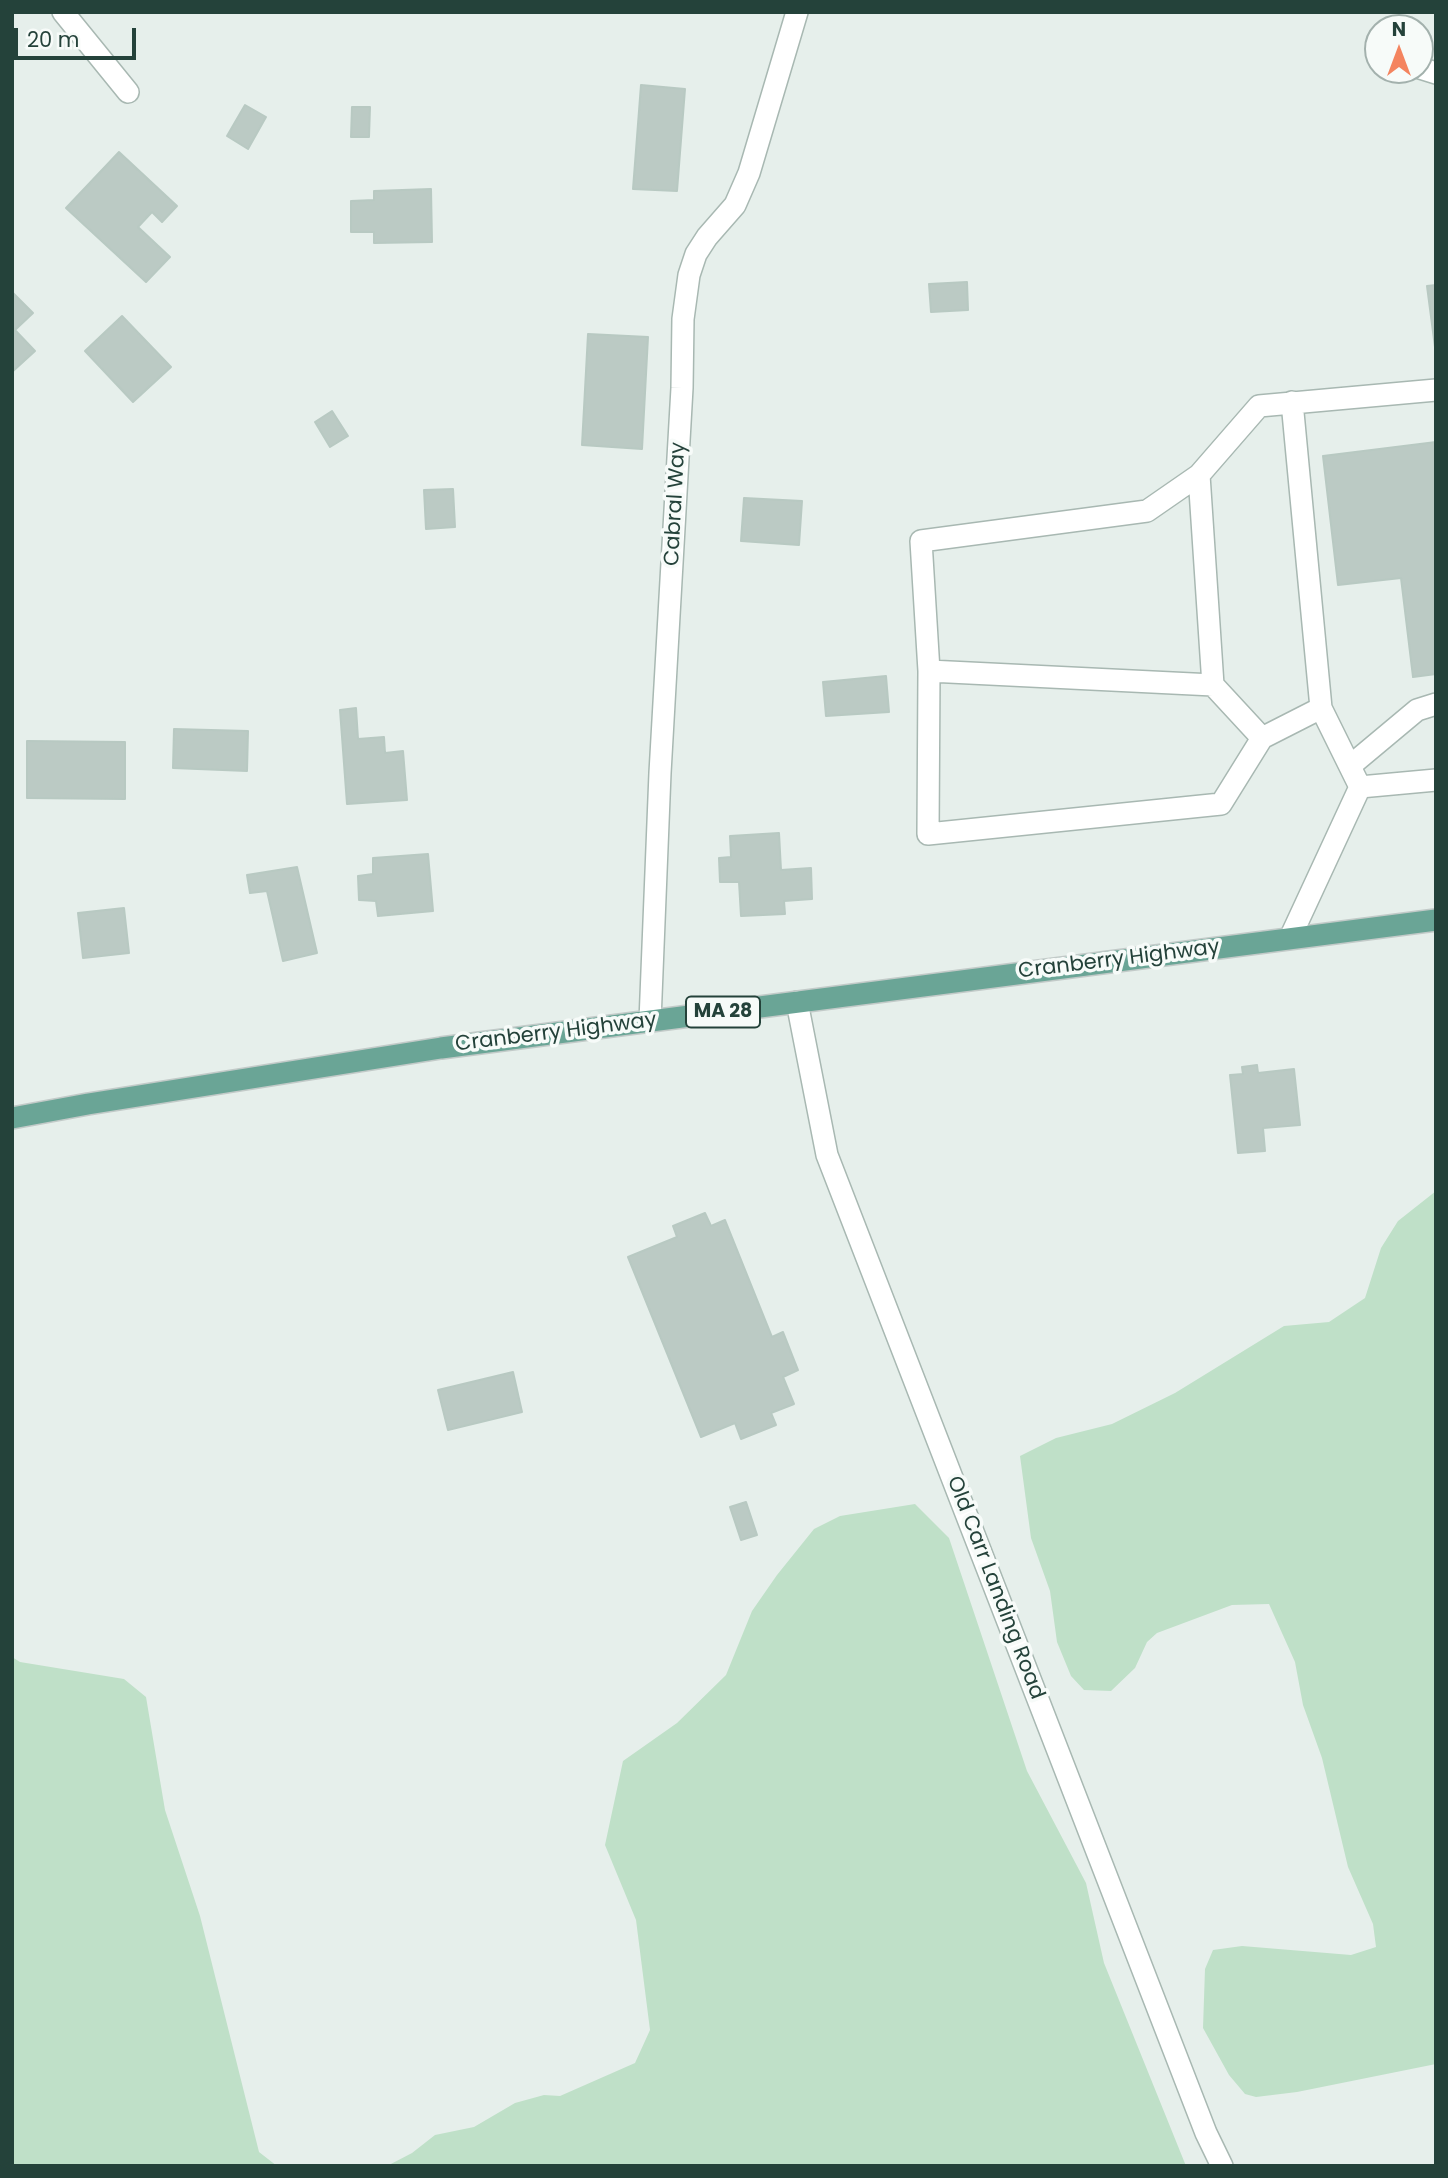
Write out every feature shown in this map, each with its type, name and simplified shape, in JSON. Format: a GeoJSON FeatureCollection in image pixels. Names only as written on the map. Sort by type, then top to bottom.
{"type":"FeatureCollection","features":[{"type":"Feature","properties":{"kind":"main road","name":"Cranberry Highway"},"geometry":{"type":"LineString","coordinates":[[12,1118],[441,1048],[1436,920]]}},
{"type":"Feature","properties":{"kind":"street"},"geometry":{"type":"LineString","coordinates":[[64,12],[128,92]]}},
{"type":"Feature","properties":{"kind":"street","name":"Cabral Way"},"geometry":{"type":"LineString","coordinates":[[650,1021],[660,773],[682,388],[683,319],[689,275],[696,254],[735,205],[749,173],[797,12]]}},
{"type":"Feature","properties":{"kind":"street"},"geometry":{"type":"LineString","coordinates":[[1321,708],[1262,738],[1221,804],[928,834],[929,671],[921,541],[1147,511],[1199,475],[1259,406],[1436,390]]}},
{"type":"Feature","properties":{"kind":"street"},"geometry":{"type":"LineString","coordinates":[[1290,938],[1360,788],[1321,708],[1292,402]]}},
{"type":"Feature","properties":{"kind":"street"},"geometry":{"type":"LineString","coordinates":[[1199,475],[1213,685],[1262,738]]}},
{"type":"Feature","properties":{"kind":"street"},"geometry":{"type":"LineString","coordinates":[[929,671],[1213,685]]}},
{"type":"Feature","properties":{"kind":"street"},"geometry":{"type":"LineString","coordinates":[[1350,766],[1417,710],[1436,704]]}},
{"type":"Feature","properties":{"kind":"street"},"geometry":{"type":"LineString","coordinates":[[1360,788],[1436,780]]}},
{"type":"Feature","properties":{"kind":"street","name":"Old Carr Landing Road"},"geometry":{"type":"LineString","coordinates":[[797,1002],[827,1155],[1206,2133],[1222,2166]]}},
{"type":"Feature","properties":{"kind":"green space"},"geometry":{"type":"Polygon","coordinates":[[[1436,1191],[1436,2064],[1297,2092],[1256,2097],[1245,2094],[1229,2075],[1203,2028],[1205,1969],[1213,1950],[1242,1946],[1351,1955],[1376,1947],[1373,1924],[1348,1867],[1322,1758],[1303,1705],[1295,1662],[1269,1604],[1232,1605],[1157,1633],[1147,1642],[1135,1668],[1111,1691],[1084,1690],[1071,1676],[1057,1642],[1050,1591],[1031,1538],[1020,1456],[1056,1438],[1112,1424],[1175,1393],[1284,1326],[1329,1322],[1365,1298],[1381,1248],[1398,1221],[1436,1191]]]}},
{"type":"Feature","properties":{"kind":"green space"},"geometry":{"type":"Polygon","coordinates":[[[915,1504],[949,1538],[1027,1771],[1086,1883],[1104,1963],[1186,2166],[387,2166],[412,2153],[435,2135],[474,2127],[515,2103],[544,2095],[560,2096],[635,2063],[650,2030],[636,1920],[605,1845],[623,1761],[677,1723],[726,1675],[752,1611],[814,1529],[840,1516],[915,1504]]]}},
{"type":"Feature","properties":{"kind":"green space"},"geometry":{"type":"Polygon","coordinates":[[[12,1657],[20,1662],[124,1679],[146,1697],[165,1810],[200,1916],[259,2152],[277,2166],[12,2166],[12,1657]]]}},
{"type":"Feature","properties":{"kind":"building"},"geometry":{"type":"Polygon","coordinates":[[[641,85],[685,89],[677,191],[633,189],[641,85]]]}},
{"type":"Feature","properties":{"kind":"building"},"geometry":{"type":"Polygon","coordinates":[[[245,105],[266,117],[248,149],[227,136],[245,105]]]}},
{"type":"Feature","properties":{"kind":"building"},"geometry":{"type":"Polygon","coordinates":[[[352,107],[370,107],[369,137],[351,137],[352,107]]]}},
{"type":"Feature","properties":{"kind":"building"},"geometry":{"type":"Polygon","coordinates":[[[119,152],[177,206],[162,222],[152,212],[138,227],[170,257],[146,282],[66,208],[119,152]]]}},
{"type":"Feature","properties":{"kind":"building"},"geometry":{"type":"Polygon","coordinates":[[[431,189],[432,242],[374,243],[374,232],[351,232],[351,201],[374,200],[374,191],[431,189]]]}},
{"type":"Feature","properties":{"kind":"building"},"geometry":{"type":"Polygon","coordinates":[[[967,282],[968,310],[931,312],[929,284],[967,282]]]}},
{"type":"Feature","properties":{"kind":"building"},"geometry":{"type":"Polygon","coordinates":[[[1436,285],[1436,347],[1435,347],[1427,286],[1436,285]]]}},
{"type":"Feature","properties":{"kind":"building"},"geometry":{"type":"Polygon","coordinates":[[[12,292],[33,313],[15,330],[35,351],[12,372],[12,292]]]}},
{"type":"Feature","properties":{"kind":"building"},"geometry":{"type":"Polygon","coordinates":[[[122,316],[171,367],[133,402],[85,351],[122,316]]]}},
{"type":"Feature","properties":{"kind":"building"},"geometry":{"type":"Polygon","coordinates":[[[588,334],[648,337],[642,449],[582,445],[588,334]]]}},
{"type":"Feature","properties":{"kind":"building"},"geometry":{"type":"Polygon","coordinates":[[[332,411],[348,436],[330,447],[315,422],[332,411]]]}},
{"type":"Feature","properties":{"kind":"building"},"geometry":{"type":"Polygon","coordinates":[[[1436,442],[1436,674],[1413,677],[1401,578],[1338,585],[1323,456],[1436,442]]]}},
{"type":"Feature","properties":{"kind":"building"},"geometry":{"type":"Polygon","coordinates":[[[453,489],[455,527],[426,529],[424,490],[453,489]]]}},
{"type":"Feature","properties":{"kind":"building"},"geometry":{"type":"Polygon","coordinates":[[[744,498],[802,501],[799,545],[741,541],[744,498]]]}},
{"type":"Feature","properties":{"kind":"building"},"geometry":{"type":"Polygon","coordinates":[[[886,676],[889,712],[826,716],[823,682],[886,676]]]}},
{"type":"Feature","properties":{"kind":"building"},"geometry":{"type":"Polygon","coordinates":[[[356,708],[358,739],[384,737],[385,753],[403,751],[407,800],[347,804],[340,710],[356,708]]]}},
{"type":"Feature","properties":{"kind":"building"},"geometry":{"type":"Polygon","coordinates":[[[174,729],[248,731],[247,771],[173,768],[174,729]]]}},
{"type":"Feature","properties":{"kind":"building"},"geometry":{"type":"Polygon","coordinates":[[[27,741],[125,742],[125,799],[27,798],[27,741]]]}},
{"type":"Feature","properties":{"kind":"building"},"geometry":{"type":"Polygon","coordinates":[[[779,833],[781,870],[811,868],[812,899],[784,901],[785,914],[741,916],[739,882],[720,882],[719,858],[731,857],[730,836],[779,833]]]}},
{"type":"Feature","properties":{"kind":"building"},"geometry":{"type":"Polygon","coordinates":[[[428,854],[433,911],[378,916],[376,901],[359,900],[358,876],[373,874],[373,858],[428,854]]]}},
{"type":"Feature","properties":{"kind":"building"},"geometry":{"type":"Polygon","coordinates":[[[297,867],[317,953],[283,961],[267,891],[250,893],[247,875],[297,867]]]}},
{"type":"Feature","properties":{"kind":"building"},"geometry":{"type":"Polygon","coordinates":[[[124,908],[129,953],[83,958],[78,913],[124,908]]]}},
{"type":"Feature","properties":{"kind":"building"},"geometry":{"type":"Polygon","coordinates":[[[1257,1065],[1258,1073],[1294,1069],[1300,1125],[1263,1128],[1265,1151],[1238,1153],[1230,1075],[1243,1074],[1242,1067],[1257,1065]]]}},
{"type":"Feature","properties":{"kind":"building"},"geometry":{"type":"Polygon","coordinates":[[[705,1213],[711,1226],[725,1220],[772,1337],[783,1332],[798,1370],[783,1377],[794,1404],[771,1413],[776,1425],[741,1439],[735,1423],[701,1437],[628,1257],[677,1237],[673,1226],[705,1213]]]}},
{"type":"Feature","properties":{"kind":"building"},"geometry":{"type":"Polygon","coordinates":[[[513,1372],[522,1412],[448,1430],[438,1390],[513,1372]]]}},
{"type":"Feature","properties":{"kind":"building"},"geometry":{"type":"Polygon","coordinates":[[[746,1502],[757,1535],[741,1540],[730,1507],[746,1502]]]}}]}
